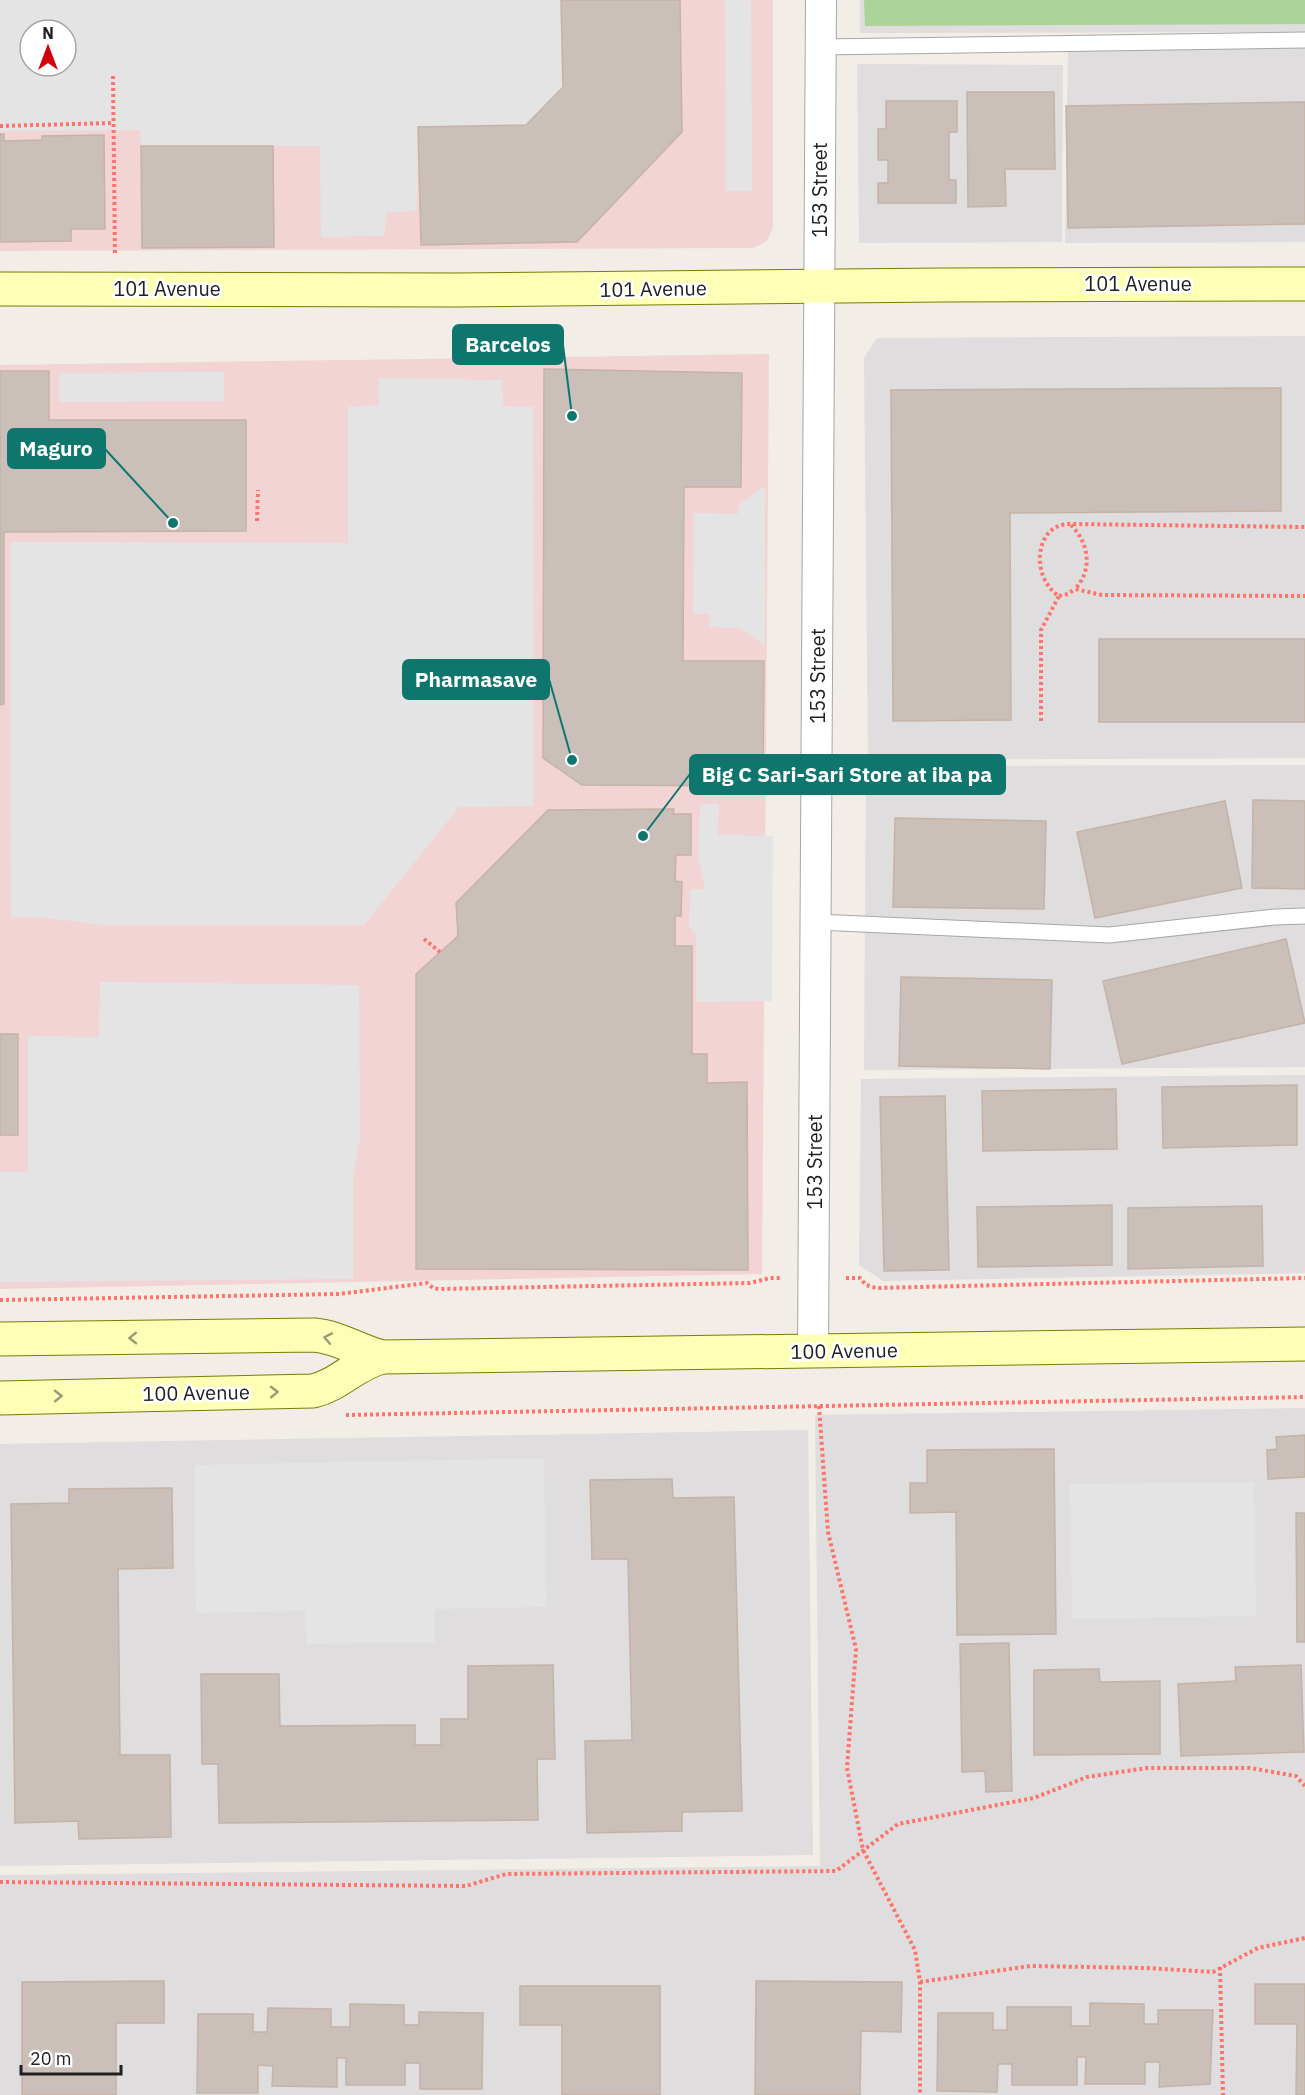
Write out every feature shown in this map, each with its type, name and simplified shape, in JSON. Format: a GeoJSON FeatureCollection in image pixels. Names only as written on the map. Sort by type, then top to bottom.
{"type":"FeatureCollection","features":[{"type":"Feature","properties":{"kind":"main road","name":"101 Avenue"},"geometry":{"type":"LineString","coordinates":[[0,289],[468,290],[1305,284]]}},
{"type":"Feature","properties":{"kind":"main road","name":"100 Avenue"},"geometry":{"type":"LineString","coordinates":[[0,1339],[314,1335],[337,1339],[382,1357],[1305,1344]]}},
{"type":"Feature","properties":{"kind":"main road","name":"100 Avenue"},"geometry":{"type":"LineString","coordinates":[[0,1398],[313,1391],[336,1383],[368,1361],[382,1357]]}},
{"type":"Feature","properties":{"kind":"street","name":"153 Street"},"geometry":{"type":"LineString","coordinates":[[813,1352],[821,0]]}},
{"type":"Feature","properties":{"kind":"lane"},"geometry":{"type":"LineString","coordinates":[[821,47],[1305,40]]}},
{"type":"Feature","properties":{"kind":"lane"},"geometry":{"type":"LineString","coordinates":[[817,922],[1109,935],[1275,917],[1305,916]]}},
{"type":"Feature","properties":{"kind":"path"},"geometry":{"type":"LineString","coordinates":[[113,76],[115,289]]}},
{"type":"Feature","properties":{"kind":"path"},"geometry":{"type":"LineString","coordinates":[[0,126],[114,123]]}},
{"type":"Feature","properties":{"kind":"path"},"geometry":{"type":"LineString","coordinates":[[257,521],[258,490]]}},
{"type":"Feature","properties":{"kind":"path"},"geometry":{"type":"LineString","coordinates":[[1071,524],[1087,551],[1084,575],[1074,589],[1068,594],[1059,596],[1053,592],[1040,568],[1044,540],[1054,527],[1060,524],[1071,524],[1305,527]]}},
{"type":"Feature","properties":{"kind":"path"},"geometry":{"type":"LineString","coordinates":[[1074,589],[1102,595],[1305,596]]}},
{"type":"Feature","properties":{"kind":"path"},"geometry":{"type":"LineString","coordinates":[[1041,721],[1041,630],[1059,596]]}},
{"type":"Feature","properties":{"kind":"path"},"geometry":{"type":"LineString","coordinates":[[424,939],[440,952]]}},
{"type":"Feature","properties":{"kind":"path"},"geometry":{"type":"LineString","coordinates":[[0,1300],[339,1294],[428,1283],[433,1288],[439,1289],[750,1283],[770,1278]]}},
{"type":"Feature","properties":{"kind":"path"},"geometry":{"type":"LineString","coordinates":[[860,1278],[866,1285],[876,1288],[1305,1278]]}},
{"type":"Feature","properties":{"kind":"path"},"geometry":{"type":"LineString","coordinates":[[335,1416],[1305,1397]]}},
{"type":"Feature","properties":{"kind":"path"},"geometry":{"type":"LineString","coordinates":[[819,1406],[828,1532],[856,1650],[847,1768],[863,1850],[915,1950],[920,1982],[920,2095]]}},
{"type":"Feature","properties":{"kind":"path"},"geometry":{"type":"LineString","coordinates":[[0,1882],[466,1886],[506,1874],[836,1871],[897,1824],[1034,1798],[1087,1777],[1147,1768],[1250,1768],[1296,1776],[1305,1786]]}},
{"type":"Feature","properties":{"kind":"path"},"geometry":{"type":"LineString","coordinates":[[920,1982],[1030,1966],[1147,1968],[1213,1972],[1220,1966],[1258,1948],[1305,1938]]}},
{"type":"Feature","properties":{"kind":"path"},"geometry":{"type":"LineString","coordinates":[[1220,1966],[1223,2095]]}},
{"type":"Feature","properties":{"kind":"shaded area"},"geometry":{"type":"Polygon","coordinates":[[[0,0],[773,0],[773,228],[767,241],[753,248],[0,251],[0,0]]]}},
{"type":"Feature","properties":{"kind":"shaded area"},"geometry":{"type":"Polygon","coordinates":[[[0,0],[561,0],[563,87],[526,125],[418,127],[417,211],[387,212],[384,236],[321,237],[320,146],[141,146],[140,130],[0,131],[0,0]]]}},
{"type":"Feature","properties":{"kind":"shaded area"},"geometry":{"type":"Polygon","coordinates":[[[725,0],[751,0],[752,191],[726,191],[725,0]]]}},
{"type":"Feature","properties":{"kind":"shaded area"},"geometry":{"type":"Polygon","coordinates":[[[860,0],[1305,0],[1305,32],[860,33],[860,0]]]}},
{"type":"Feature","properties":{"kind":"shaded area"},"geometry":{"type":"Polygon","coordinates":[[[1305,44],[1305,242],[1065,243],[1068,48],[1305,44]]]}},
{"type":"Feature","properties":{"kind":"shaded area"},"geometry":{"type":"Polygon","coordinates":[[[857,64],[1063,65],[1062,242],[859,243],[857,64]]]}},
{"type":"Feature","properties":{"kind":"shaded area"},"geometry":{"type":"Polygon","coordinates":[[[1305,336],[1305,758],[868,760],[864,358],[877,338],[1305,336]]]}},
{"type":"Feature","properties":{"kind":"shaded area"},"geometry":{"type":"Polygon","coordinates":[[[769,354],[762,1274],[0,1289],[0,365],[769,354]]]}},
{"type":"Feature","properties":{"kind":"shaded area"},"geometry":{"type":"Polygon","coordinates":[[[224,372],[224,401],[59,402],[59,373],[224,372]]]}},
{"type":"Feature","properties":{"kind":"shaded area"},"geometry":{"type":"Polygon","coordinates":[[[378,378],[502,380],[503,406],[533,407],[534,806],[459,807],[364,925],[104,925],[48,918],[11,917],[10,542],[348,543],[348,407],[379,405],[378,378]]]}},
{"type":"Feature","properties":{"kind":"shaded area"},"geometry":{"type":"Polygon","coordinates":[[[765,486],[765,645],[740,628],[710,627],[710,614],[693,614],[694,513],[738,514],[739,505],[765,486]]]}},
{"type":"Feature","properties":{"kind":"shaded area"},"geometry":{"type":"Polygon","coordinates":[[[1305,765],[1305,1067],[864,1070],[866,766],[1305,765]]]}},
{"type":"Feature","properties":{"kind":"shaded area"},"geometry":{"type":"Polygon","coordinates":[[[700,804],[719,804],[718,835],[773,836],[772,1001],[696,1002],[696,934],[689,927],[690,890],[705,889],[698,856],[700,804]]]}},
{"type":"Feature","properties":{"kind":"shaded area"},"geometry":{"type":"Polygon","coordinates":[[[100,982],[359,985],[360,1140],[353,1176],[353,1279],[0,1282],[0,1172],[28,1172],[28,1036],[99,1037],[100,982]]]}},
{"type":"Feature","properties":{"kind":"shaded area"},"geometry":{"type":"Polygon","coordinates":[[[1305,1075],[1305,1273],[883,1281],[859,1265],[861,1079],[1305,1075]]]}},
{"type":"Feature","properties":{"kind":"shaded area"},"geometry":{"type":"Polygon","coordinates":[[[1305,1408],[1305,2095],[0,2095],[0,1875],[820,1866],[815,1415],[1305,1408]]]}},
{"type":"Feature","properties":{"kind":"shaded area"},"geometry":{"type":"Polygon","coordinates":[[[808,1430],[813,1855],[0,1866],[0,1444],[808,1430]]]}},
{"type":"Feature","properties":{"kind":"shaded area"},"geometry":{"type":"Polygon","coordinates":[[[544,1458],[546,1607],[434,1609],[435,1642],[306,1644],[305,1611],[196,1613],[194,1465],[544,1458]]]}},
{"type":"Feature","properties":{"kind":"shaded area"},"geometry":{"type":"Polygon","coordinates":[[[1254,1482],[1256,1616],[1072,1619],[1070,1484],[1254,1482]]]}},
{"type":"Feature","properties":{"kind":"green space"},"geometry":{"type":"Polygon","coordinates":[[[864,0],[1305,0],[1305,24],[865,26],[864,0]]]}},
{"type":"Feature","properties":{"kind":"building"},"geometry":{"type":"Polygon","coordinates":[[[561,0],[680,0],[682,132],[577,242],[421,245],[418,127],[526,125],[563,87],[561,0]]]}},
{"type":"Feature","properties":{"kind":"building"},"geometry":{"type":"Polygon","coordinates":[[[967,92],[1054,92],[1055,169],[1005,169],[1006,206],[968,207],[967,92]]]}},
{"type":"Feature","properties":{"kind":"building"},"geometry":{"type":"Polygon","coordinates":[[[886,101],[957,101],[957,132],[949,132],[949,180],[956,180],[956,203],[878,203],[878,183],[888,183],[888,160],[878,160],[878,129],[886,129],[886,101]]]}},
{"type":"Feature","properties":{"kind":"building"},"geometry":{"type":"Polygon","coordinates":[[[1305,102],[1305,224],[1068,228],[1066,106],[1305,102]]]}},
{"type":"Feature","properties":{"kind":"building"},"geometry":{"type":"Polygon","coordinates":[[[0,134],[4,134],[4,141],[42,140],[42,136],[104,135],[105,229],[71,229],[71,241],[0,242],[0,134]]]}},
{"type":"Feature","properties":{"kind":"building"},"geometry":{"type":"Polygon","coordinates":[[[141,146],[273,146],[274,247],[142,248],[141,146]]]}},
{"type":"Feature","properties":{"kind":"building"},"geometry":{"type":"Polygon","coordinates":[[[544,369],[742,373],[741,487],[684,487],[683,661],[764,661],[763,786],[582,785],[543,758],[544,369]]]}},
{"type":"Feature","properties":{"kind":"building"},"geometry":{"type":"Polygon","coordinates":[[[0,371],[49,371],[49,420],[246,420],[246,531],[4,532],[4,704],[0,705],[0,371]]]}},
{"type":"Feature","properties":{"kind":"building"},"geometry":{"type":"Polygon","coordinates":[[[1281,388],[1281,511],[1010,513],[1011,720],[893,721],[891,390],[1281,388]]]}},
{"type":"Feature","properties":{"kind":"building"},"geometry":{"type":"Polygon","coordinates":[[[1099,639],[1305,639],[1305,722],[1099,722],[1099,639]]]}},
{"type":"Feature","properties":{"kind":"building"},"geometry":{"type":"Polygon","coordinates":[[[1253,800],[1305,801],[1305,889],[1252,888],[1253,800]]]}},
{"type":"Feature","properties":{"kind":"building"},"geometry":{"type":"Polygon","coordinates":[[[1225,801],[1242,888],[1095,918],[1077,832],[1225,801]]]}},
{"type":"Feature","properties":{"kind":"building"},"geometry":{"type":"Polygon","coordinates":[[[674,809],[673,814],[691,814],[691,855],[676,855],[675,881],[682,882],[681,916],[675,916],[675,946],[692,946],[692,1054],[707,1054],[707,1083],[747,1082],[748,1270],[416,1269],[416,974],[458,936],[456,903],[548,810],[674,809]]]}},
{"type":"Feature","properties":{"kind":"building"},"geometry":{"type":"Polygon","coordinates":[[[895,818],[1046,821],[1044,909],[893,907],[895,818]]]}},
{"type":"Feature","properties":{"kind":"building"},"geometry":{"type":"Polygon","coordinates":[[[1286,939],[1305,1023],[1122,1064],[1103,981],[1286,939]]]}},
{"type":"Feature","properties":{"kind":"building"},"geometry":{"type":"Polygon","coordinates":[[[901,977],[1052,980],[1050,1069],[899,1066],[901,977]]]}},
{"type":"Feature","properties":{"kind":"building"},"geometry":{"type":"Polygon","coordinates":[[[0,1034],[18,1034],[18,1135],[0,1135],[0,1034]]]}},
{"type":"Feature","properties":{"kind":"building"},"geometry":{"type":"Polygon","coordinates":[[[1297,1085],[1297,1145],[1163,1148],[1162,1087],[1297,1085]]]}},
{"type":"Feature","properties":{"kind":"building"},"geometry":{"type":"Polygon","coordinates":[[[1116,1089],[1117,1149],[983,1151],[982,1091],[1116,1089]]]}},
{"type":"Feature","properties":{"kind":"building"},"geometry":{"type":"Polygon","coordinates":[[[945,1096],[949,1270],[884,1271],[880,1097],[945,1096]]]}},
{"type":"Feature","properties":{"kind":"building"},"geometry":{"type":"Polygon","coordinates":[[[1112,1205],[1112,1265],[978,1267],[977,1207],[1112,1205]]]}},
{"type":"Feature","properties":{"kind":"building"},"geometry":{"type":"Polygon","coordinates":[[[1262,1206],[1263,1266],[1128,1269],[1128,1208],[1262,1206]]]}},
{"type":"Feature","properties":{"kind":"building"},"geometry":{"type":"Polygon","coordinates":[[[1305,1435],[1305,1477],[1268,1479],[1267,1450],[1277,1449],[1276,1437],[1305,1435]]]}},
{"type":"Feature","properties":{"kind":"building"},"geometry":{"type":"Polygon","coordinates":[[[1054,1449],[1056,1634],[957,1635],[956,1512],[910,1513],[910,1483],[927,1483],[927,1450],[1054,1449]]]}},
{"type":"Feature","properties":{"kind":"building"},"geometry":{"type":"Polygon","coordinates":[[[672,1479],[673,1498],[734,1497],[742,1811],[682,1812],[682,1831],[587,1833],[585,1741],[632,1740],[628,1559],[592,1559],[590,1480],[672,1479]]]}},
{"type":"Feature","properties":{"kind":"building"},"geometry":{"type":"Polygon","coordinates":[[[172,1488],[173,1568],[118,1569],[120,1755],[170,1755],[171,1837],[79,1839],[78,1821],[15,1823],[11,1504],[69,1503],[69,1489],[172,1488]]]}},
{"type":"Feature","properties":{"kind":"building"},"geometry":{"type":"Polygon","coordinates":[[[1296,1513],[1305,1513],[1305,1642],[1297,1642],[1296,1513]]]}},
{"type":"Feature","properties":{"kind":"building"},"geometry":{"type":"Polygon","coordinates":[[[1009,1643],[1012,1791],[986,1792],[985,1771],[962,1772],[960,1644],[1009,1643]]]}},
{"type":"Feature","properties":{"kind":"building"},"geometry":{"type":"Polygon","coordinates":[[[553,1665],[555,1759],[537,1759],[538,1820],[219,1823],[218,1764],[202,1764],[201,1674],[279,1674],[280,1726],[415,1725],[415,1745],[441,1745],[441,1719],[468,1719],[468,1666],[553,1665]]]}},
{"type":"Feature","properties":{"kind":"building"},"geometry":{"type":"Polygon","coordinates":[[[1301,1665],[1304,1752],[1181,1756],[1178,1684],[1236,1681],[1235,1667],[1301,1665]]]}},
{"type":"Feature","properties":{"kind":"building"},"geometry":{"type":"Polygon","coordinates":[[[1099,1669],[1100,1682],[1160,1681],[1160,1754],[1034,1755],[1034,1670],[1099,1669]]]}},
{"type":"Feature","properties":{"kind":"building"},"geometry":{"type":"Polygon","coordinates":[[[164,1981],[164,2023],[116,2023],[116,2095],[22,2095],[22,1982],[164,1981]]]}},
{"type":"Feature","properties":{"kind":"building"},"geometry":{"type":"Polygon","coordinates":[[[756,1981],[902,1982],[901,2032],[861,2031],[860,2095],[755,2095],[756,1981]]]}},
{"type":"Feature","properties":{"kind":"building"},"geometry":{"type":"Polygon","coordinates":[[[1255,1984],[1305,1984],[1305,2095],[1296,2095],[1297,2024],[1255,2024],[1255,1984]]]}},
{"type":"Feature","properties":{"kind":"building"},"geometry":{"type":"Polygon","coordinates":[[[520,1986],[660,1986],[660,2095],[562,2095],[562,2025],[520,2025],[520,1986]]]}},
{"type":"Feature","properties":{"kind":"building"},"geometry":{"type":"Polygon","coordinates":[[[1090,2003],[1144,2004],[1144,2024],[1158,2024],[1158,2010],[1213,2010],[1210,2084],[1159,2087],[1160,2062],[1145,2062],[1145,2084],[1085,2084],[1086,2057],[1077,2057],[1077,2085],[1012,2085],[1012,2064],[998,2064],[997,2092],[937,2091],[938,2013],[993,2013],[993,2030],[1007,2030],[1007,2007],[1071,2007],[1071,2026],[1090,2026],[1090,2003]]]}},
{"type":"Feature","properties":{"kind":"building"},"geometry":{"type":"Polygon","coordinates":[[[350,2004],[404,2005],[404,2025],[419,2025],[419,2012],[483,2013],[482,2089],[420,2089],[420,2063],[405,2063],[405,2085],[346,2085],[346,2058],[337,2058],[337,2087],[272,2086],[273,2066],[258,2065],[258,2093],[197,2093],[198,2014],[253,2014],[253,2032],[267,2032],[268,2008],[331,2009],[331,2027],[350,2027],[350,2004]]]}},
{"type":"Feature","properties":{"kind":"place","name":"Barcelos"},"geometry":{"type":"Point","coordinates":[572,416]}},
{"type":"Feature","properties":{"kind":"place","name":"Maguro"},"geometry":{"type":"Point","coordinates":[173,523]}},
{"type":"Feature","properties":{"kind":"place","name":"Pharmasave"},"geometry":{"type":"Point","coordinates":[572,760]}},
{"type":"Feature","properties":{"kind":"place","name":"Big C Sari-Sari Store at iba pa"},"geometry":{"type":"Point","coordinates":[643,836]}}]}
